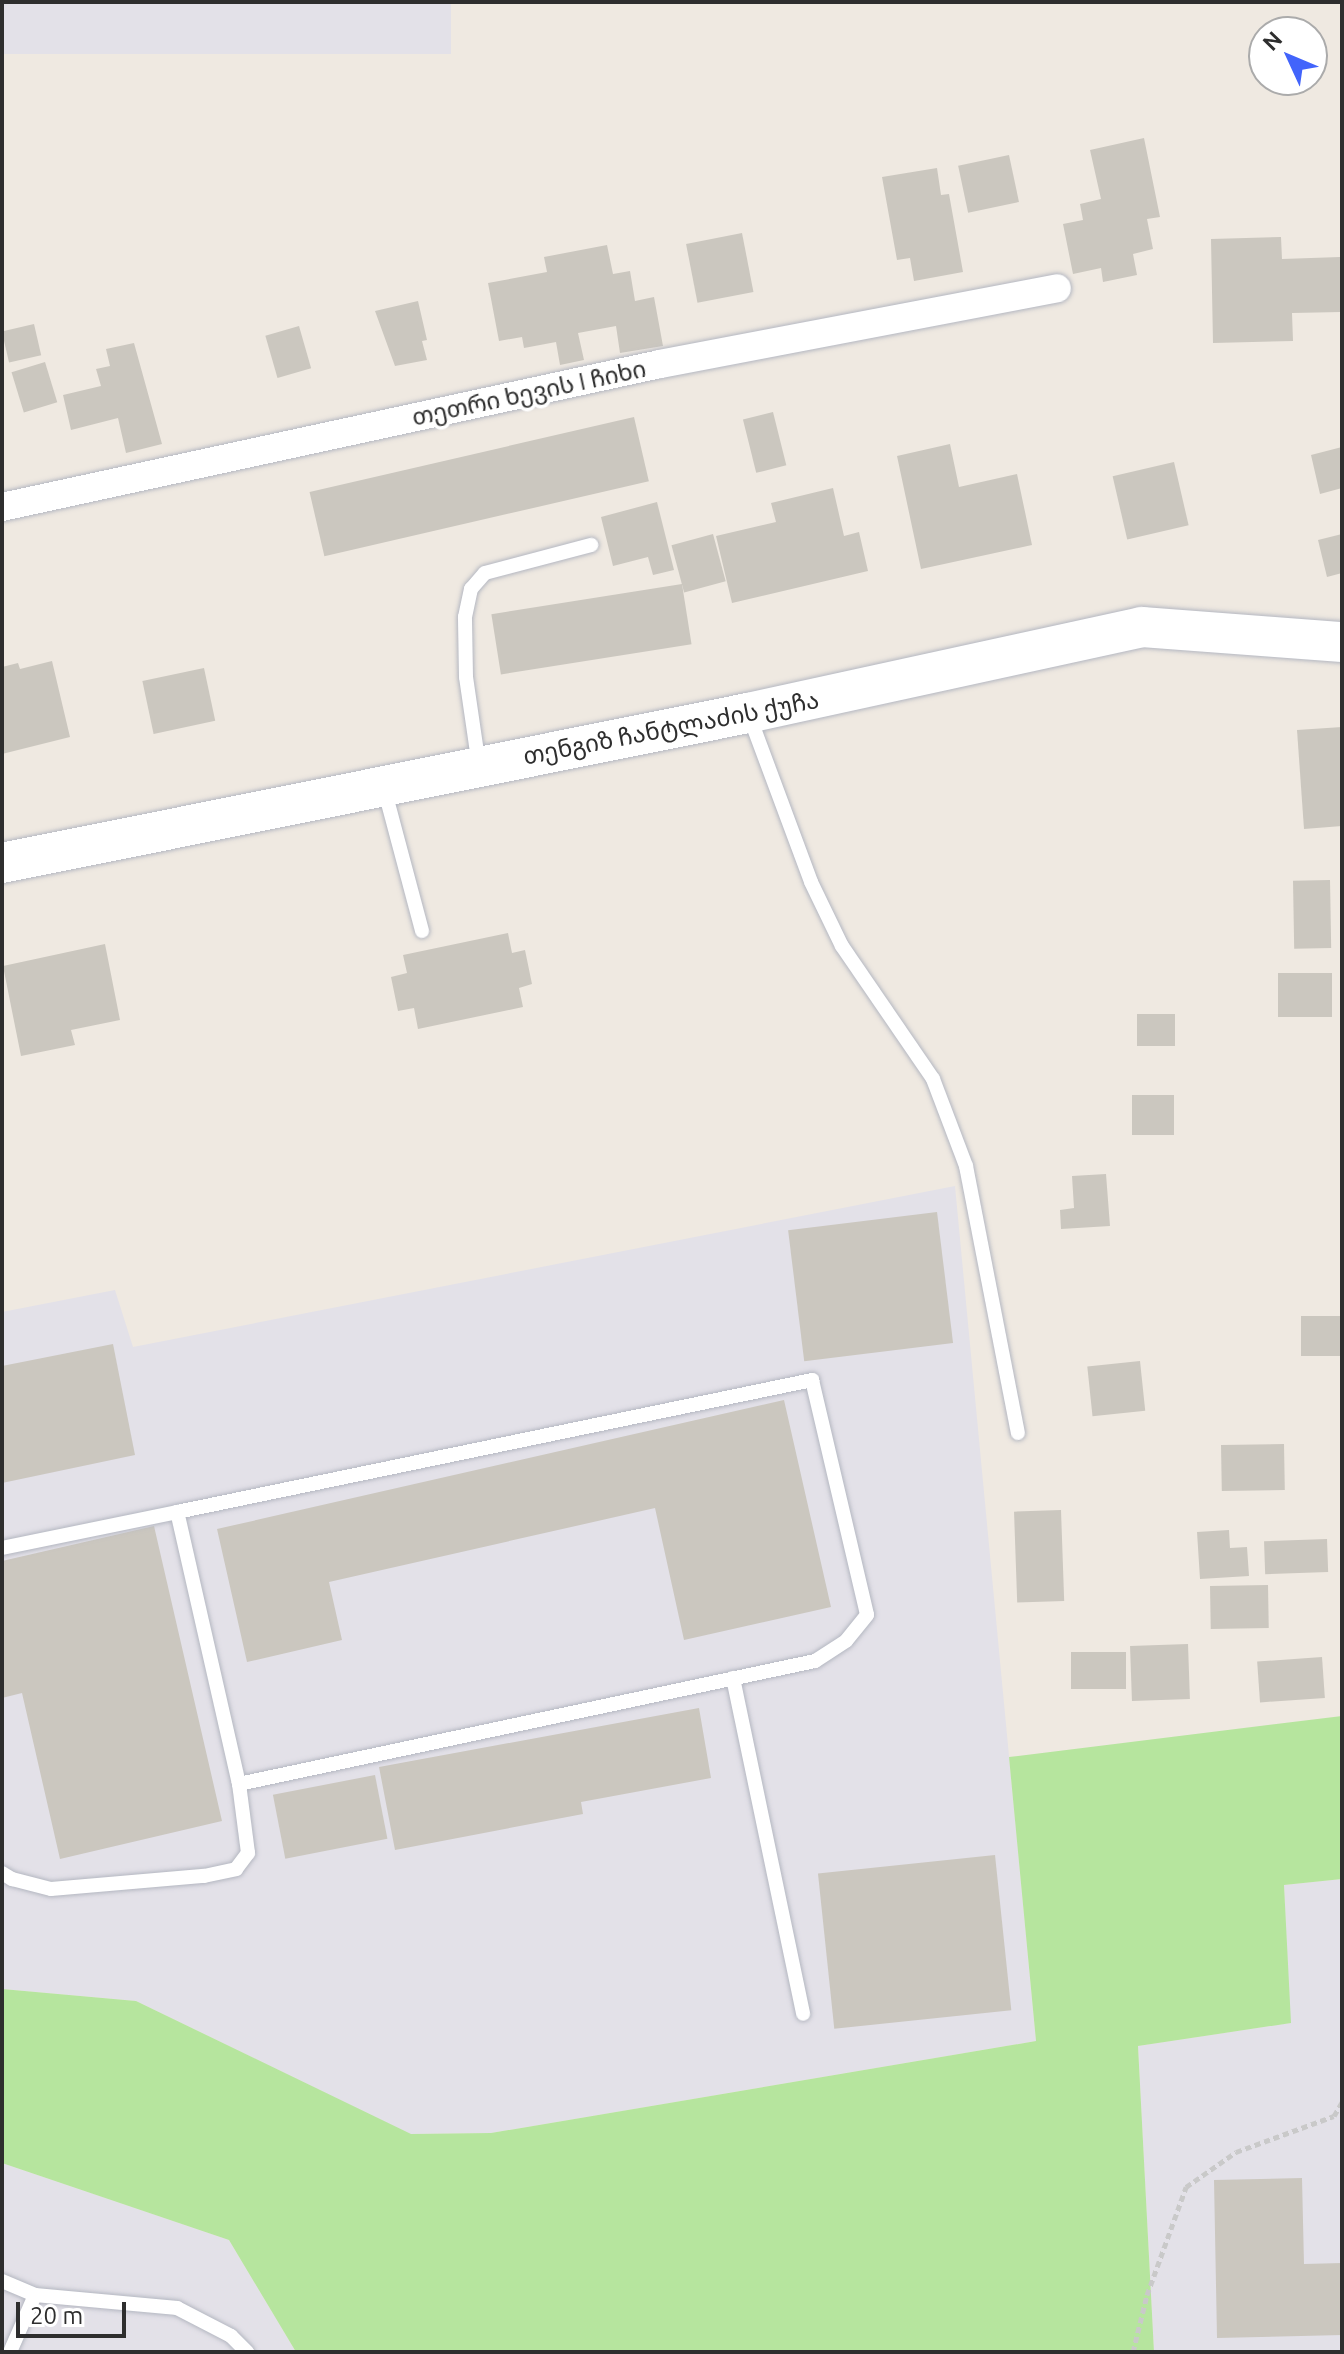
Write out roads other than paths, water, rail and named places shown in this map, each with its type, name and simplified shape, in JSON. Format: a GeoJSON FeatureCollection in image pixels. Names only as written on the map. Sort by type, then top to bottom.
{"type":"FeatureCollection","features":[{"type":"Feature","properties":{"kind":"street","name":"თეთრი ხევის I ჩიხი"},"geometry":{"type":"LineString","coordinates":[[2,507],[660,364],[1057,288]]}},
{"type":"Feature","properties":{"kind":"street","name":"თენგიზ ჩანტლაძის ქუჩა"},"geometry":{"type":"LineString","coordinates":[[2,863],[748,713],[1142,627],[1342,642]]}},
{"type":"Feature","properties":{"kind":"lane"},"geometry":{"type":"LineString","coordinates":[[479,766],[466,677],[465,617],[471,589],[485,573],[591,545]]}},
{"type":"Feature","properties":{"kind":"lane"},"geometry":{"type":"LineString","coordinates":[[748,713],[811,882],[842,946],[933,1079],[961,1151],[1018,1433]]}},
{"type":"Feature","properties":{"kind":"lane"},"geometry":{"type":"LineString","coordinates":[[383,784],[422,931]]}},
{"type":"Feature","properties":{"kind":"lane"},"geometry":{"type":"LineString","coordinates":[[2,1548],[812,1380],[867,1615],[846,1641],[815,1661],[239,1784]]}},
{"type":"Feature","properties":{"kind":"lane"},"geometry":{"type":"LineString","coordinates":[[2,1873],[12,1879],[51,1889],[204,1876],[236,1869],[248,1853],[239,1784],[177,1512]]}},
{"type":"Feature","properties":{"kind":"lane"},"geometry":{"type":"LineString","coordinates":[[733,1678],[803,2014]]}},
{"type":"Feature","properties":{"kind":"lane"},"geometry":{"type":"LineString","coordinates":[[2,2281],[35,2295],[177,2308],[231,2336],[247,2352]]}},
{"type":"Feature","properties":{"kind":"lane"},"geometry":{"type":"LineString","coordinates":[[10,2352],[35,2295]]}}]}
